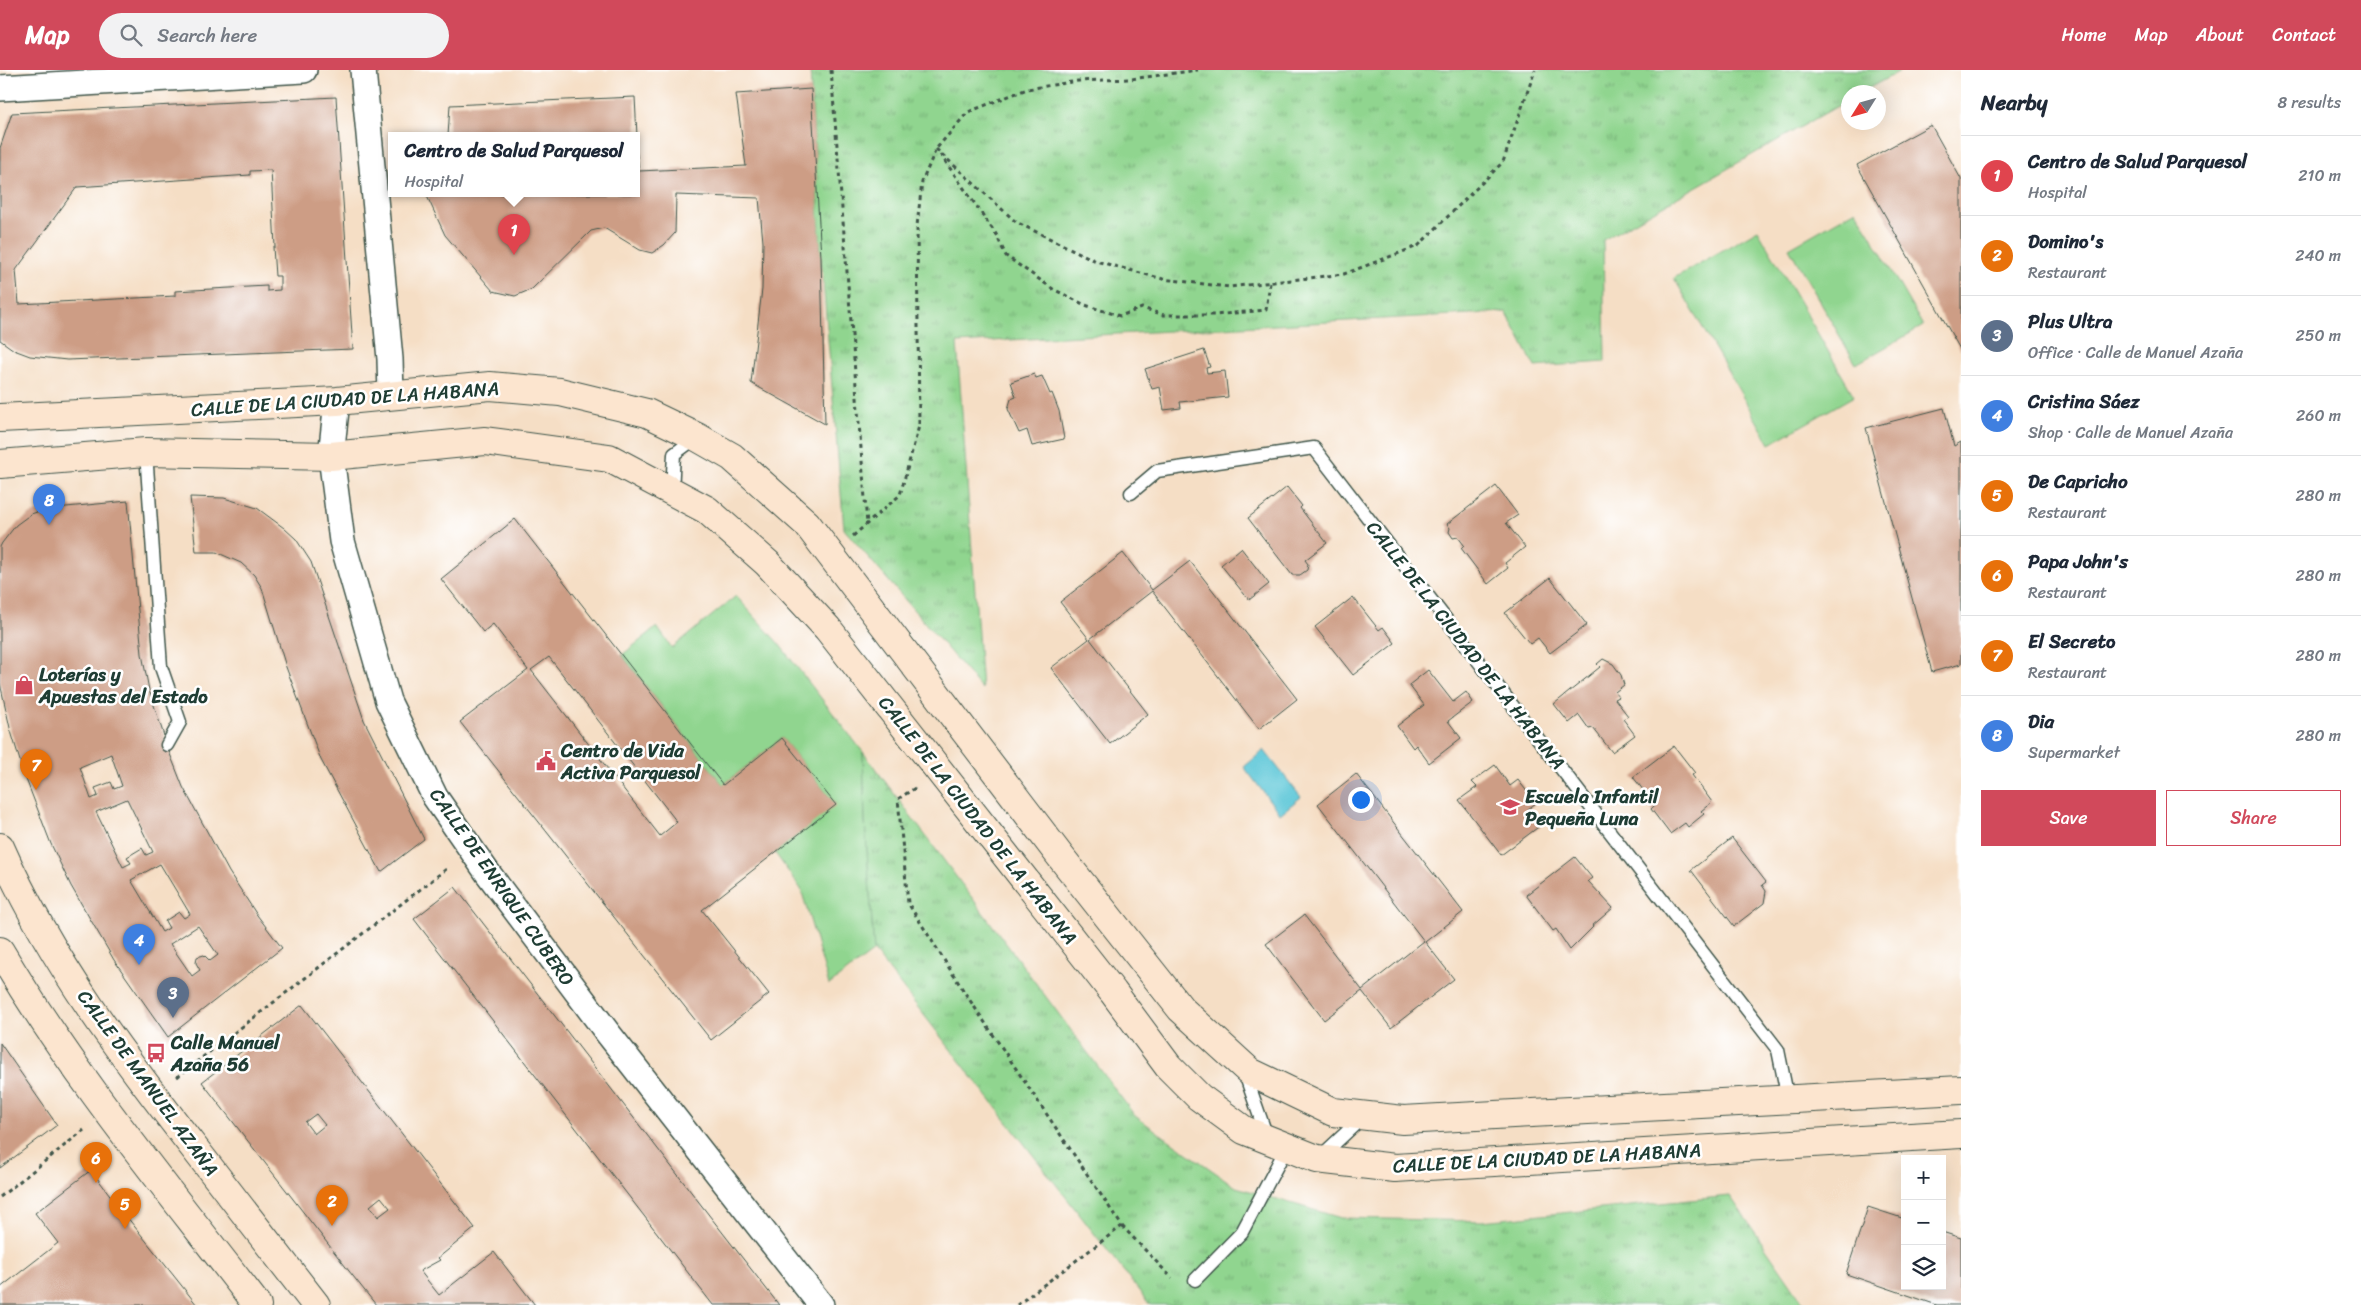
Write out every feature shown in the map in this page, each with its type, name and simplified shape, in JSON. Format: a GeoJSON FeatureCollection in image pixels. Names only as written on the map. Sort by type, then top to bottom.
{"type":"FeatureCollection","features":[{"type":"Feature","properties":{"kind":"street"},"geometry":{"type":"LineString","coordinates":[[0,88],[304,70]]}},
{"type":"Feature","properties":{"kind":"street"},"geometry":{"type":"LineString","coordinates":[[363,70],[390,359],[391,396]]}},
{"type":"Feature","properties":{"kind":"street","name":"CALLE DE LA CIUDAD DE LA HABANA"},"geometry":{"type":"LineString","coordinates":[[0,418],[337,401],[490,386],[560,392],[647,413],[697,437],[732,457],[807,524],[1060,856],[1181,1009],[1250,1072],[1333,1112],[1403,1120],[1961,1090]]}},
{"type":"Feature","properties":{"kind":"street","name":"CALLE DE ENRIQUE CUBERO"},"geometry":{"type":"LineString","coordinates":[[337,401],[331,456],[342,540],[388,701],[435,797],[471,850],[607,1032],[821,1305]]}},
{"type":"Feature","properties":{"kind":"street","name":"CALLE DE LA CIUDAD DE LA HABANA"},"geometry":{"type":"LineString","coordinates":[[0,464],[146,452],[331,456],[486,441],[609,458],[706,510],[767,563],[828,629],[1113,992],[1168,1066],[1199,1098],[1244,1130],[1318,1159],[1395,1168],[1957,1136]]}},
{"type":"Feature","properties":{"kind":"street","name":"CALLE DE MANUEL AZAÑA"},"geometry":{"type":"LineString","coordinates":[[0,847],[43,932],[85,1000],[153,1096],[316,1305]]}},
{"type":"Feature","properties":{"kind":"street"},"geometry":{"type":"LineString","coordinates":[[0,951],[50,1032],[82,1079],[257,1305]]}},
{"type":"Feature","properties":{"kind":"lane"},"geometry":{"type":"LineString","coordinates":[[672,492],[674,454],[697,437]]}},
{"type":"Feature","properties":{"kind":"lane","name":"CALLE DE LA CIUDAD DE LA HABANA"},"geometry":{"type":"LineString","coordinates":[[1131,493],[1156,471],[1314,448],[1778,1050],[1788,1099]]}},
{"type":"Feature","properties":{"kind":"lane"},"geometry":{"type":"LineString","coordinates":[[146,452],[161,668],[180,722],[167,745]]}},
{"type":"Feature","properties":{"kind":"lane"},"geometry":{"type":"LineString","coordinates":[[1195,1280],[1242,1232],[1277,1143],[1243,1066]]}},
{"type":"Feature","properties":{"kind":"lane"},"geometry":{"type":"LineString","coordinates":[[1318,1159],[1364,1116]]}},
{"type":"Feature","properties":{"kind":"path"},"geometry":{"type":"LineString","coordinates":[[831,70],[867,524],[900,495],[919,426],[917,226],[922,182],[936,149],[968,112],[1026,88],[1078,82],[1132,79],[1198,70]]}},
{"type":"Feature","properties":{"kind":"path"},"geometry":{"type":"LineString","coordinates":[[936,149],[1016,222],[1096,261],[1162,279],[1229,287],[1344,274],[1418,246],[1503,162],[1535,70]]}},
{"type":"Feature","properties":{"kind":"path"},"geometry":{"type":"LineString","coordinates":[[936,149],[996,234],[1006,256],[1053,289],[1085,305],[1120,316],[1142,308],[1164,315],[1214,315],[1266,310],[1270,283]]}},
{"type":"Feature","properties":{"kind":"path"},"geometry":{"type":"LineString","coordinates":[[898,799],[908,903],[971,1001],[1122,1226],[1178,1284]]}},
{"type":"Feature","properties":{"kind":"path"},"geometry":{"type":"LineString","coordinates":[[153,1096],[471,850]]}},
{"type":"Feature","properties":{"kind":"path"},"geometry":{"type":"LineString","coordinates":[[0,1196],[50,1157]]}},
{"type":"Feature","properties":{"kind":"path"},"geometry":{"type":"LineString","coordinates":[[1017,1305],[1122,1226]]}},
{"type":"Feature","properties":{"kind":"green space"},"geometry":{"type":"Polygon","coordinates":[[[810,70],[1902,70],[1875,85],[1841,85],[1841,104],[1603,240],[1605,362],[1535,367],[1506,312],[957,343],[982,689],[844,529],[821,257],[810,70]]]}},
{"type":"Feature","properties":{"kind":"green space"},"geometry":{"type":"Polygon","coordinates":[[[1856,210],[1923,326],[1856,364],[1789,248],[1856,210]]]}},
{"type":"Feature","properties":{"kind":"green space"},"geometry":{"type":"Polygon","coordinates":[[[1758,230],[1854,396],[1770,444],[1674,278],[1758,230]]]}},
{"type":"Feature","properties":{"kind":"green space"},"geometry":{"type":"Polygon","coordinates":[[[736,596],[779,644],[863,752],[865,820],[874,951],[829,985],[801,889],[775,853],[835,804],[782,738],[723,785],[622,655],[657,627],[672,648],[736,596]]]}},
{"type":"Feature","properties":{"kind":"green space"},"geometry":{"type":"Polygon","coordinates":[[[863,752],[1135,1116],[1236,1187],[1341,1218],[1482,1221],[1730,1196],[1805,1305],[1150,1305],[874,951],[865,820],[863,752]]]}},
{"type":"Feature","properties":{"kind":"water"},"geometry":{"type":"Polygon","coordinates":[[[1264,750],[1301,797],[1280,814],[1244,767],[1264,750]]]}},
{"type":"Feature","properties":{"kind":"building"},"geometry":{"type":"Polygon","coordinates":[[[811,89],[821,257],[825,424],[751,383],[762,289],[763,242],[759,198],[676,195],[675,233],[664,245],[652,253],[640,250],[604,228],[591,231],[532,289],[515,296],[493,291],[445,235],[427,197],[640,197],[640,171],[746,166],[736,94],[811,89]]]}},
{"type":"Feature","properties":{"kind":"building"},"geometry":{"type":"Polygon","coordinates":[[[336,97],[353,349],[67,360],[30,356],[14,350],[0,340],[0,148],[12,113],[336,97]],[[271,170],[250,171],[250,175],[77,187],[16,270],[19,304],[175,296],[175,291],[267,286],[267,291],[280,290],[280,276],[275,276],[273,247],[275,247],[271,170]]]}},
{"type":"Feature","properties":{"kind":"building"},"geometry":{"type":"Polygon","coordinates":[[[635,97],[637,132],[448,132],[450,105],[635,97]]]}},
{"type":"Feature","properties":{"kind":"building"},"geometry":{"type":"Polygon","coordinates":[[[1931,125],[1961,179],[1961,351],[1857,165],[1931,125]]]}},
{"type":"Feature","properties":{"kind":"building"},"geometry":{"type":"Polygon","coordinates":[[[1204,350],[1210,367],[1206,368],[1207,373],[1225,371],[1228,397],[1180,402],[1181,408],[1164,410],[1160,387],[1152,389],[1145,369],[1204,350]]]}},
{"type":"Feature","properties":{"kind":"building"},"geometry":{"type":"Polygon","coordinates":[[[1034,374],[1036,378],[1042,376],[1050,394],[1052,393],[1059,411],[1064,439],[1032,446],[1027,430],[1019,433],[1008,409],[1011,399],[1016,397],[1011,382],[1034,374]]]}},
{"type":"Feature","properties":{"kind":"building"},"geometry":{"type":"Polygon","coordinates":[[[1944,408],[1954,446],[1961,442],[1961,664],[1932,672],[1866,428],[1944,408]]]}},
{"type":"Feature","properties":{"kind":"building"},"geometry":{"type":"Polygon","coordinates":[[[1496,486],[1518,515],[1506,523],[1525,547],[1505,563],[1508,568],[1488,584],[1461,548],[1464,545],[1458,537],[1453,538],[1447,524],[1496,486]]]}},
{"type":"Feature","properties":{"kind":"building"},"geometry":{"type":"Polygon","coordinates":[[[1287,487],[1302,506],[1300,508],[1327,543],[1305,560],[1308,564],[1307,570],[1300,575],[1292,575],[1248,518],[1287,487]]]}},
{"type":"Feature","properties":{"kind":"building"},"geometry":{"type":"Polygon","coordinates":[[[190,497],[224,498],[257,508],[296,539],[311,562],[364,720],[424,839],[381,872],[321,760],[286,667],[262,588],[254,575],[241,563],[216,552],[196,552],[190,497]]]}},
{"type":"Feature","properties":{"kind":"building"},"geometry":{"type":"Polygon","coordinates":[[[128,501],[142,654],[149,690],[170,754],[183,787],[229,872],[257,915],[282,948],[168,1037],[114,960],[71,886],[51,844],[24,774],[10,728],[0,683],[0,547],[16,525],[31,514],[46,509],[128,501]],[[111,754],[80,767],[91,799],[98,796],[95,788],[111,782],[114,789],[122,786],[111,754]],[[127,799],[96,812],[123,867],[131,863],[127,857],[142,848],[146,855],[153,852],[127,799]],[[160,864],[131,880],[162,932],[169,928],[165,921],[179,912],[184,918],[190,914],[160,864]],[[198,926],[170,944],[192,976],[200,970],[196,963],[197,957],[204,955],[210,961],[218,955],[198,926]]]}},
{"type":"Feature","properties":{"kind":"building","name":"Centro de Vida Activa Parquesol"},"geometry":{"type":"Polygon","coordinates":[[[515,519],[723,785],[782,738],[836,805],[702,910],[769,994],[711,1040],[460,722],[528,670],[493,624],[483,632],[441,579],[515,519]],[[549,657],[531,670],[660,836],[677,822],[549,657]]]}},
{"type":"Feature","properties":{"kind":"building"},"geometry":{"type":"Polygon","coordinates":[[[1241,548],[1269,584],[1249,600],[1221,565],[1241,548]]]}},
{"type":"Feature","properties":{"kind":"building"},"geometry":{"type":"Polygon","coordinates":[[[1123,553],[1152,590],[1190,561],[1297,699],[1259,729],[1152,591],[1090,639],[1148,714],[1110,744],[1051,668],[1089,639],[1060,602],[1123,553]]]}},
{"type":"Feature","properties":{"kind":"building"},"geometry":{"type":"Polygon","coordinates":[[[1550,578],[1587,625],[1550,653],[1538,638],[1530,644],[1505,613],[1550,578]]]}},
{"type":"Feature","properties":{"kind":"building"},"geometry":{"type":"Polygon","coordinates":[[[1353,597],[1379,630],[1383,627],[1395,643],[1353,675],[1315,627],[1353,597]]]}},
{"type":"Feature","properties":{"kind":"building"},"geometry":{"type":"Polygon","coordinates":[[[1603,659],[1613,664],[1621,675],[1624,685],[1615,692],[1619,697],[1615,699],[1628,716],[1623,719],[1635,735],[1612,752],[1593,728],[1589,729],[1579,715],[1569,723],[1554,704],[1600,667],[1597,664],[1603,659]]]}},
{"type":"Feature","properties":{"kind":"building"},"geometry":{"type":"Polygon","coordinates":[[[1428,670],[1453,702],[1466,692],[1473,702],[1448,721],[1461,738],[1429,763],[1416,745],[1413,748],[1397,726],[1424,705],[1409,685],[1428,670]]]}},
{"type":"Feature","properties":{"kind":"building"},"geometry":{"type":"Polygon","coordinates":[[[1674,746],[1695,773],[1692,775],[1712,802],[1701,811],[1704,814],[1688,827],[1685,823],[1670,834],[1651,809],[1655,805],[1633,777],[1674,746]]]}},
{"type":"Feature","properties":{"kind":"building"},"geometry":{"type":"Polygon","coordinates":[[[1495,765],[1510,786],[1518,780],[1536,803],[1528,809],[1541,825],[1501,855],[1459,800],[1477,787],[1472,782],[1495,765]]]}},
{"type":"Feature","properties":{"kind":"building"},"geometry":{"type":"Polygon","coordinates":[[[1356,774],[1463,912],[1425,942],[1454,979],[1391,1028],[1362,991],[1324,1020],[1266,944],[1304,915],[1362,990],[1424,941],[1318,804],[1356,774]]]}},
{"type":"Feature","properties":{"kind":"building"},"geometry":{"type":"Polygon","coordinates":[[[1732,838],[1766,882],[1762,885],[1766,891],[1764,903],[1734,926],[1691,870],[1732,838]]]}},
{"type":"Feature","properties":{"kind":"building"},"geometry":{"type":"Polygon","coordinates":[[[1575,857],[1592,878],[1588,881],[1613,908],[1592,926],[1570,950],[1556,929],[1553,931],[1526,895],[1575,857]]]}},
{"type":"Feature","properties":{"kind":"building"},"geometry":{"type":"Polygon","coordinates":[[[455,887],[779,1305],[713,1305],[414,919],[455,887]]]}},
{"type":"Feature","properties":{"kind":"building"},"geometry":{"type":"Polygon","coordinates":[[[302,1005],[475,1228],[438,1258],[440,1260],[420,1271],[439,1295],[494,1252],[535,1305],[376,1305],[202,1082],[302,1005]],[[316,1114],[305,1122],[314,1134],[325,1125],[316,1114]],[[381,1197],[370,1206],[378,1217],[390,1208],[381,1197]]]}},
{"type":"Feature","properties":{"kind":"building"},"geometry":{"type":"Polygon","coordinates":[[[0,1043],[57,1125],[0,1168],[0,1043]]]}},
{"type":"Feature","properties":{"kind":"building"},"geometry":{"type":"Polygon","coordinates":[[[91,1170],[197,1305],[0,1305],[0,1288],[58,1243],[35,1213],[91,1170]]]}},
{"type":"Feature","properties":{"kind":"building"},"geometry":{"type":"Polygon","coordinates":[[[1868,1207],[1901,1218],[1901,1290],[1946,1290],[1946,1233],[1961,1238],[1961,1305],[1937,1305],[1846,1274],[1868,1207]]]}},
{"type":"Feature","properties":{"kind":"place","name":"Centro de Salud Parquesol"},"geometry":{"type":"Point","coordinates":[514,255]}},
{"type":"Feature","properties":{"kind":"place","name":"Dia"},"geometry":{"type":"Point","coordinates":[49,525]}},
{"type":"Feature","properties":{"kind":"place","name":"Loterías y Apuestas del Estado"},"geometry":{"type":"Point","coordinates":[24,685]}},
{"type":"Feature","properties":{"kind":"place","name":"Centro de Vida Activa Parquesol"},"geometry":{"type":"Point","coordinates":[546,761]}},
{"type":"Feature","properties":{"kind":"place","name":"El Secreto"},"geometry":{"type":"Point","coordinates":[36,790]}},
{"type":"Feature","properties":{"kind":"place","name":"Escuela Infantil Pequeña Luna"},"geometry":{"type":"Point","coordinates":[1510,807]}},
{"type":"Feature","properties":{"kind":"place","name":"Cristina Sáez"},"geometry":{"type":"Point","coordinates":[139,965]}},
{"type":"Feature","properties":{"kind":"place","name":"Plus Ultra"},"geometry":{"type":"Point","coordinates":[173,1018]}},
{"type":"Feature","properties":{"kind":"place","name":"Calle Manuel Azaña 56"},"geometry":{"type":"Point","coordinates":[156,1053]}},
{"type":"Feature","properties":{"kind":"place","name":"Papa John's"},"geometry":{"type":"Point","coordinates":[96,1183]}},
{"type":"Feature","properties":{"kind":"place","name":"Domino's"},"geometry":{"type":"Point","coordinates":[332,1226]}},
{"type":"Feature","properties":{"kind":"place","name":"De Capricho"},"geometry":{"type":"Point","coordinates":[125,1229]}}]}
